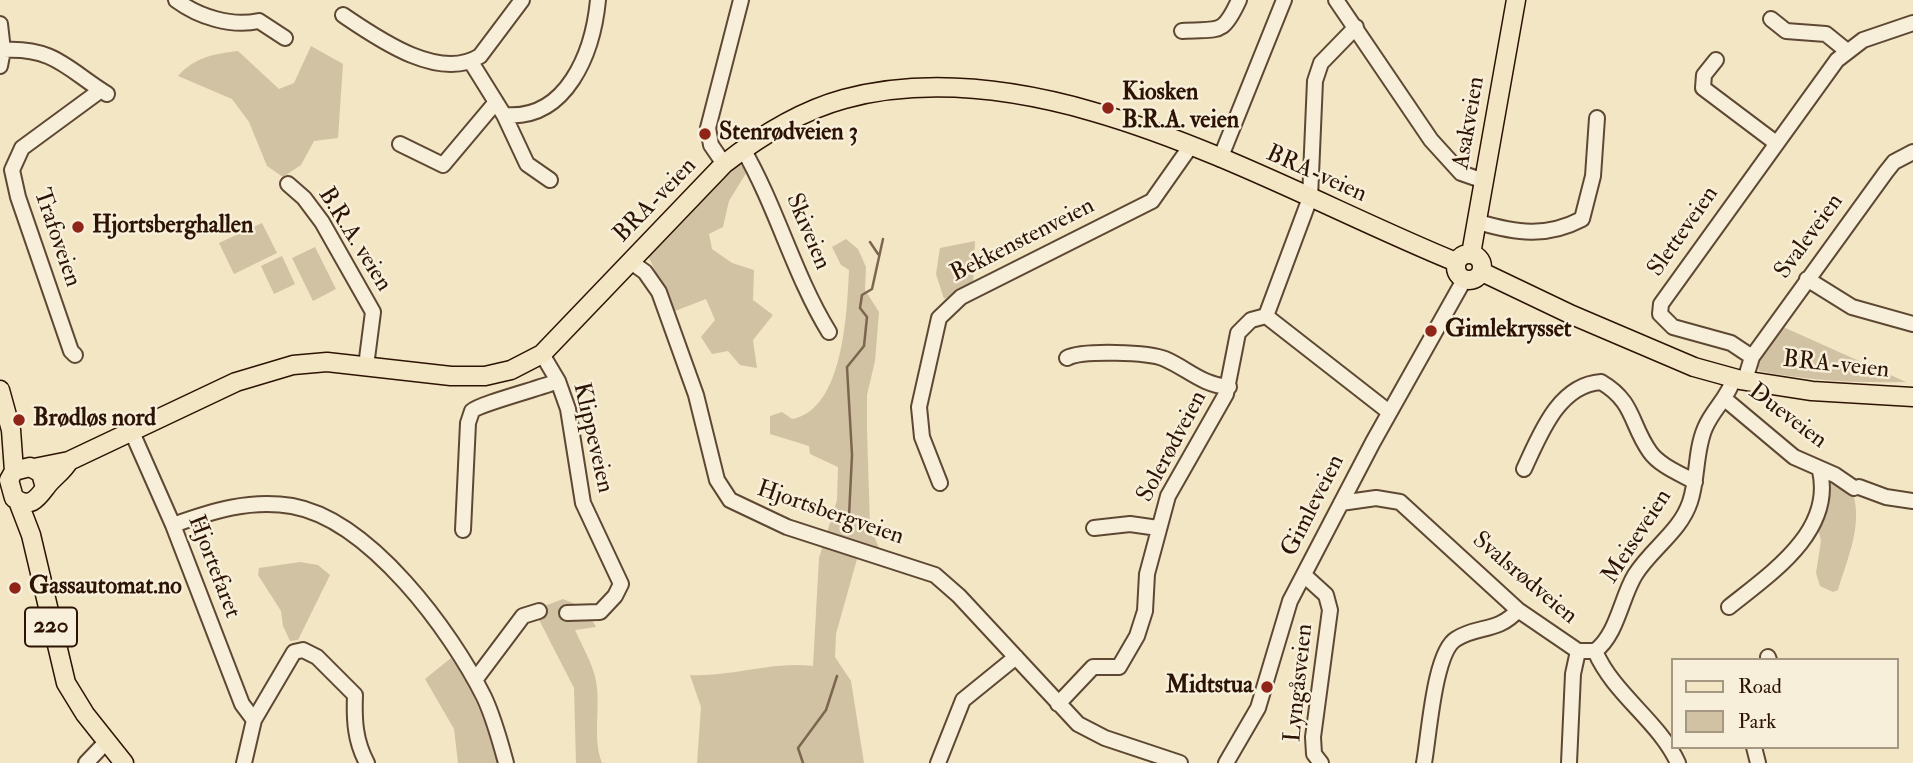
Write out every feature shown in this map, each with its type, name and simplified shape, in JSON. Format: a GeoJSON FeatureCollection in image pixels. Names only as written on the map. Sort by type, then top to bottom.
{"type":"FeatureCollection","features":[{"type":"Feature","properties":{"kind":"main road","name":"Asakveien"},"geometry":{"type":"LineString","coordinates":[[1464,258],[1478,222],[1516,0]]}},
{"type":"Feature","properties":{"kind":"main road","name":"BRA-veien"},"geometry":{"type":"LineString","coordinates":[[18,474],[69,461],[256,374],[307,363],[366,366],[451,376],[485,376],[511,370],[542,354],[724,164],[743,149],[791,120],[843,99],[924,88],[974,90],[1071,107],[1133,124],[1310,198],[1464,258]]}},
{"type":"Feature","properties":{"kind":"main road"},"geometry":{"type":"LineString","coordinates":[[1464,258],[1482,263],[1482,272],[1475,280],[1464,280],[1457,273],[1464,258]]}},
{"type":"Feature","properties":{"kind":"main road","name":"BRA-veien"},"geometry":{"type":"LineString","coordinates":[[1482,272],[1649,349],[1739,379],[1835,394],[1913,397]]}},
{"type":"Feature","properties":{"kind":"main road","name":"220"},"geometry":{"type":"LineString","coordinates":[[0,390],[11,430],[18,474],[11,500],[31,535],[61,669],[70,691],[85,714],[124,763]]}},
{"type":"Feature","properties":{"kind":"main road","name":"BRA-veien"},"geometry":{"type":"LineString","coordinates":[[42,493],[64,471],[69,461]]}},
{"type":"Feature","properties":{"kind":"main road","name":"220"},"geometry":{"type":"LineString","coordinates":[[18,474],[45,480],[31,535]]}},
{"type":"Feature","properties":{"kind":"main road"},"geometry":{"type":"LineString","coordinates":[[11,500],[25,503],[42,493]]}},
{"type":"Feature","properties":{"kind":"street"},"geometry":{"type":"LineString","coordinates":[[176,0],[198,14],[225,21],[243,25],[260,21],[285,38]]}},
{"type":"Feature","properties":{"kind":"street"},"geometry":{"type":"LineString","coordinates":[[343,15],[384,43],[423,59],[448,64],[471,62],[487,48],[522,0]]}},
{"type":"Feature","properties":{"kind":"street"},"geometry":{"type":"LineString","coordinates":[[504,115],[522,117],[573,83],[584,62],[598,0]]}},
{"type":"Feature","properties":{"kind":"street"},"geometry":{"type":"LineString","coordinates":[[724,164],[710,145],[709,128],[741,0]]}},
{"type":"Feature","properties":{"kind":"street"},"geometry":{"type":"LineString","coordinates":[[1182,31],[1214,32],[1223,28],[1239,0]]}},
{"type":"Feature","properties":{"kind":"street"},"geometry":{"type":"LineString","coordinates":[[1220,159],[1284,0]]}},
{"type":"Feature","properties":{"kind":"street"},"geometry":{"type":"LineString","coordinates":[[1336,0],[1425,133],[1461,173],[1484,181]]}},
{"type":"Feature","properties":{"kind":"street"},"geometry":{"type":"LineString","coordinates":[[1771,19],[1786,31],[1826,34],[1847,51]]}},
{"type":"Feature","properties":{"kind":"street","name":"Sletteveien"},"geometry":{"type":"LineString","coordinates":[[1752,357],[1731,343],[1673,327],[1660,314],[1661,304],[1776,143],[1847,51],[1863,40],[1913,23]]}},
{"type":"Feature","properties":{"kind":"street"},"geometry":{"type":"LineString","coordinates":[[0,24],[3,50],[0,66]]}},
{"type":"Feature","properties":{"kind":"street"},"geometry":{"type":"LineString","coordinates":[[1356,27],[1321,63],[1315,81],[1310,198],[1266,316],[1389,412]]}},
{"type":"Feature","properties":{"kind":"street","name":"Trafoveien"},"geometry":{"type":"LineString","coordinates":[[3,50],[21,49],[46,53],[104,92],[22,148],[12,170],[18,197],[71,351],[75,355]]}},
{"type":"Feature","properties":{"kind":"street"},"geometry":{"type":"LineString","coordinates":[[1716,60],[1704,75],[1703,88],[1776,143]]}},
{"type":"Feature","properties":{"kind":"street"},"geometry":{"type":"LineString","coordinates":[[471,62],[504,115],[527,164],[550,180]]}},
{"type":"Feature","properties":{"kind":"street"},"geometry":{"type":"LineString","coordinates":[[400,144],[443,165],[496,102]]}},
{"type":"Feature","properties":{"kind":"street"},"geometry":{"type":"LineString","coordinates":[[1478,222],[1507,230],[1544,233],[1582,219],[1593,176],[1597,118]]}},
{"type":"Feature","properties":{"kind":"street","name":"Bekkenstenveien"},"geometry":{"type":"LineString","coordinates":[[940,483],[922,437],[919,407],[935,333],[944,310],[961,297],[1152,201],[1190,147]]}},
{"type":"Feature","properties":{"kind":"street","name":"Skiveien"},"geometry":{"type":"LineString","coordinates":[[743,149],[814,307],[830,332]]}},
{"type":"Feature","properties":{"kind":"street","name":"Svaleveien"},"geometry":{"type":"LineString","coordinates":[[1752,357],[1886,172],[1894,162],[1913,152]]}},
{"type":"Feature","properties":{"kind":"street","name":"B.R.A. veien"},"geometry":{"type":"LineString","coordinates":[[288,184],[304,198],[322,222],[373,312],[366,366]]}},
{"type":"Feature","properties":{"kind":"street","name":"Hjortsbergveien"},"geometry":{"type":"LineString","coordinates":[[632,262],[659,292],[696,394],[717,480],[730,500],[787,527],[926,570],[959,596],[1070,718],[1087,730],[1180,763]]}},
{"type":"Feature","properties":{"kind":"street"},"geometry":{"type":"LineString","coordinates":[[1807,279],[1852,307],[1913,324]]}},
{"type":"Feature","properties":{"kind":"street","name":"Gimleveien"},"geometry":{"type":"LineString","coordinates":[[1226,763],[1258,708],[1284,615],[1340,503],[1464,280]]}},
{"type":"Feature","properties":{"kind":"street","name":"Solerødveien"},"geometry":{"type":"LineString","coordinates":[[1058,704],[1093,667],[1114,668],[1126,660],[1144,611],[1147,574],[1158,528],[1173,487],[1229,387],[1238,333],[1251,320],[1266,316]]}},
{"type":"Feature","properties":{"kind":"street","name":"Solerødveien"},"geometry":{"type":"LineString","coordinates":[[1067,358],[1081,353],[1156,356],[1194,377],[1216,386],[1229,387]]}},
{"type":"Feature","properties":{"kind":"street","name":"Klippeveien"},"geometry":{"type":"LineString","coordinates":[[542,354],[558,381],[568,409],[583,503],[621,584],[615,596],[600,612],[567,613]]}},
{"type":"Feature","properties":{"kind":"street"},"geometry":{"type":"LineString","coordinates":[[1739,379],[1752,357]]}},
{"type":"Feature","properties":{"kind":"street","name":"Meiseveien"},"geometry":{"type":"LineString","coordinates":[[1595,651],[1607,639],[1635,575],[1685,515],[1695,482],[1704,431],[1713,413],[1726,400],[1739,379]]}},
{"type":"Feature","properties":{"kind":"street"},"geometry":{"type":"LineString","coordinates":[[463,530],[468,423],[472,411],[483,404],[513,398],[558,381]]}},
{"type":"Feature","properties":{"kind":"street","name":"Meiseveien"},"geometry":{"type":"LineString","coordinates":[[1524,469],[1550,419],[1564,399],[1581,386],[1601,382],[1622,398],[1655,458],[1695,482]]}},
{"type":"Feature","properties":{"kind":"street","name":"Dueveien"},"geometry":{"type":"LineString","coordinates":[[1726,400],[1794,457],[1857,487],[1886,497],[1913,501]]}},
{"type":"Feature","properties":{"kind":"street","name":"Hjortefaret"},"geometry":{"type":"LineString","coordinates":[[131,430],[173,525],[242,704],[254,720]]}},
{"type":"Feature","properties":{"kind":"street","name":"Dueveien"},"geometry":{"type":"LineString","coordinates":[[1729,607],[1794,553],[1821,499],[1823,484],[1820,471]]}},
{"type":"Feature","properties":{"kind":"street","name":"Svalsrødveien"},"geometry":{"type":"LineString","coordinates":[[1340,503],[1376,498],[1400,502],[1518,610],[1578,651],[1595,651],[1605,672],[1660,732],[1678,763]]}},
{"type":"Feature","properties":{"kind":"street"},"geometry":{"type":"LineString","coordinates":[[173,525],[233,506],[263,504],[293,507],[324,518],[363,540],[420,600],[475,680],[491,713],[506,763]]}},
{"type":"Feature","properties":{"kind":"street","name":"Solerødveien"},"geometry":{"type":"LineString","coordinates":[[1094,528],[1130,524],[1158,528]]}},
{"type":"Feature","properties":{"kind":"street","name":"Lyngåsveien"},"geometry":{"type":"LineString","coordinates":[[1304,575],[1326,595],[1330,610],[1313,737],[1314,754],[1321,763]]}},
{"type":"Feature","properties":{"kind":"street"},"geometry":{"type":"LineString","coordinates":[[1424,763],[1437,682],[1450,643],[1458,637],[1493,628],[1518,610]]}},
{"type":"Feature","properties":{"kind":"street"},"geometry":{"type":"LineString","coordinates":[[475,680],[523,616],[539,611]]}},
{"type":"Feature","properties":{"kind":"street"},"geometry":{"type":"LineString","coordinates":[[1569,763],[1573,674],[1578,651]]}},
{"type":"Feature","properties":{"kind":"street"},"geometry":{"type":"LineString","coordinates":[[244,763],[254,720],[295,652],[310,653],[355,695],[359,747],[367,763]]}},
{"type":"Feature","properties":{"kind":"street"},"geometry":{"type":"LineString","coordinates":[[938,763],[963,700],[1016,657]]}},
{"type":"Feature","properties":{"kind":"street"},"geometry":{"type":"LineString","coordinates":[[86,763],[107,741]]}},
{"type":"Feature","properties":{"kind":"green space"},"geometry":{"type":"Polygon","coordinates":[[[311,46],[343,64],[338,138],[314,141],[301,165],[283,177],[267,166],[249,122],[232,99],[178,76],[191,64],[205,58],[238,51],[279,89],[294,83],[311,46]]]}},
{"type":"Feature","properties":{"kind":"green space"},"geometry":{"type":"Polygon","coordinates":[[[736,162],[748,170],[729,201],[723,227],[709,234],[712,249],[732,263],[754,270],[753,300],[773,315],[753,340],[757,368],[740,365],[728,351],[712,354],[701,337],[715,320],[706,299],[675,311],[647,254],[736,162]]]}},
{"type":"Feature","properties":{"kind":"green space"},"geometry":{"type":"Polygon","coordinates":[[[262,223],[277,253],[234,274],[219,243],[262,223]]]}},
{"type":"Feature","properties":{"kind":"green space"},"geometry":{"type":"Polygon","coordinates":[[[846,239],[858,249],[866,267],[865,290],[879,312],[875,361],[867,395],[867,430],[870,526],[879,548],[857,559],[836,634],[835,657],[851,681],[864,763],[697,763],[701,707],[690,675],[783,666],[813,666],[819,558],[837,500],[838,467],[810,454],[809,446],[770,434],[770,416],[782,412],[792,419],[809,412],[823,398],[832,378],[844,332],[849,270],[841,265],[832,247],[846,239]]]}},
{"type":"Feature","properties":{"kind":"green space"},"geometry":{"type":"Polygon","coordinates":[[[975,241],[973,287],[944,299],[936,274],[940,248],[975,241]]]}},
{"type":"Feature","properties":{"kind":"green space"},"geometry":{"type":"Polygon","coordinates":[[[315,247],[336,289],[313,301],[292,258],[315,247]]]}},
{"type":"Feature","properties":{"kind":"green space"},"geometry":{"type":"Polygon","coordinates":[[[282,256],[295,284],[274,294],[261,266],[282,256]]]}},
{"type":"Feature","properties":{"kind":"green space"},"geometry":{"type":"Polygon","coordinates":[[[1781,326],[1906,382],[1832,381],[1759,371],[1757,365],[1781,326]]]}},
{"type":"Feature","properties":{"kind":"green space"},"geometry":{"type":"Polygon","coordinates":[[[1826,478],[1851,489],[1856,514],[1850,553],[1838,590],[1833,592],[1820,586],[1816,573],[1821,541],[1816,520],[1826,478]]]}},
{"type":"Feature","properties":{"kind":"green space"},"geometry":{"type":"Polygon","coordinates":[[[300,562],[318,565],[330,575],[298,640],[290,641],[283,626],[281,611],[258,575],[259,568],[300,562]]]}},
{"type":"Feature","properties":{"kind":"green space"},"geometry":{"type":"Polygon","coordinates":[[[563,599],[585,608],[596,627],[575,630],[596,681],[597,733],[602,763],[576,763],[574,688],[534,610],[563,599]]]}},
{"type":"Feature","properties":{"kind":"green space"},"geometry":{"type":"Polygon","coordinates":[[[451,658],[479,708],[497,763],[458,763],[454,729],[425,679],[451,658]]]}},
{"type":"Feature","properties":{"kind":"waterway"},"geometry":{"type":"LineString","coordinates":[[849,516],[852,455],[847,367],[864,346],[867,317],[860,308],[862,295],[872,289],[883,239]]}},
{"type":"Feature","properties":{"kind":"waterway"},"geometry":{"type":"LineString","coordinates":[[870,242],[878,254]]}},
{"type":"Feature","properties":{"kind":"waterway"},"geometry":{"type":"LineString","coordinates":[[803,763],[798,748],[826,710],[837,676]]}},
{"type":"Feature","properties":{"kind":"place","name":"Kiosken B.R.A. veien"},"geometry":{"type":"Point","coordinates":[1108,108]}},
{"type":"Feature","properties":{"kind":"place","name":"Stenrødveien 3"},"geometry":{"type":"Point","coordinates":[705,134]}},
{"type":"Feature","properties":{"kind":"place","name":"Hjortsberghallen"},"geometry":{"type":"Point","coordinates":[78,227]}},
{"type":"Feature","properties":{"kind":"place","name":"Gimlekrysset"},"geometry":{"type":"Point","coordinates":[1431,331]}},
{"type":"Feature","properties":{"kind":"place","name":"Brødløs nord"},"geometry":{"type":"Point","coordinates":[19,420]}},
{"type":"Feature","properties":{"kind":"place","name":"Gassautomat.no"},"geometry":{"type":"Point","coordinates":[15,588]}},
{"type":"Feature","properties":{"kind":"place","name":"Midtstua"},"geometry":{"type":"Point","coordinates":[1267,687]}}]}
